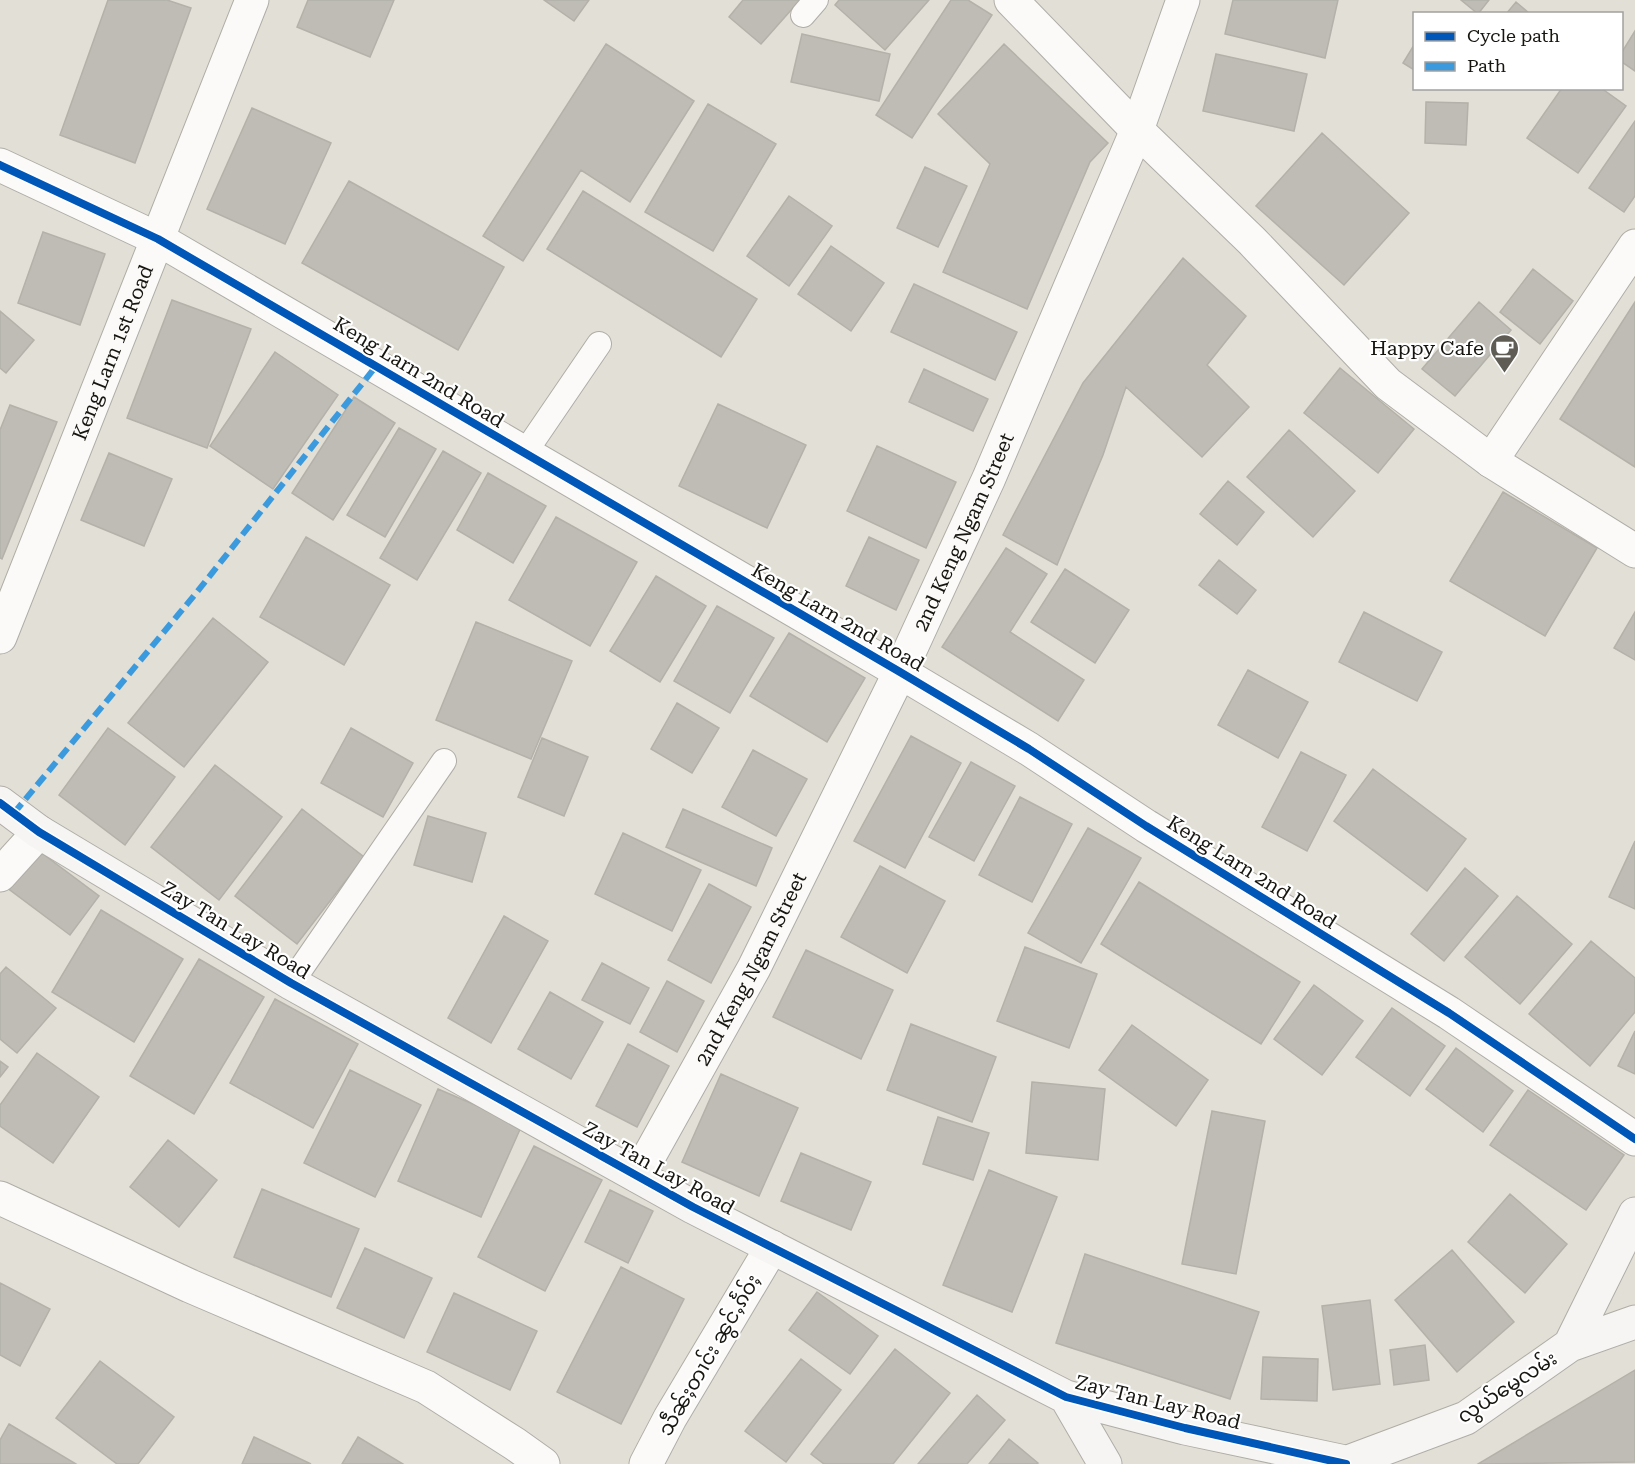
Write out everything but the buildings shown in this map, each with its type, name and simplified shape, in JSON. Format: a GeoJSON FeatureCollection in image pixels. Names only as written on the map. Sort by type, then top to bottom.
{"type":"FeatureCollection","features":[{"type":"Feature","properties":{"kind":"street","name":"Keng Larn 1st Road"},"geometry":{"type":"LineString","coordinates":[[0,637],[252,0]]}},
{"type":"Feature","properties":{"kind":"street"},"geometry":{"type":"LineString","coordinates":[[1011,0],[1137,130],[1252,241],[1389,384],[1491,461],[1635,551]]}},
{"type":"Feature","properties":{"kind":"street","name":"2nd Keng Ngam Street"},"geometry":{"type":"LineString","coordinates":[[638,1176],[754,968],[900,672],[989,478],[1137,130],[1183,0]]}},
{"type":"Feature","properties":{"kind":"street","name":"Keng Larn 2nd Road"},"geometry":{"type":"LineString","coordinates":[[0,165],[158,239],[900,672],[1029,749],[1146,826],[1449,1013],[1635,1139]]}},
{"type":"Feature","properties":{"kind":"street"},"geometry":{"type":"LineString","coordinates":[[1491,461],[1635,246]]}},
{"type":"Feature","properties":{"kind":"street","name":"Zay Tan Lay Road"},"geometry":{"type":"LineString","coordinates":[[0,803],[39,832],[291,983],[638,1176],[1066,1397],[1185,1428],[1345,1464]]}},
{"type":"Feature","properties":{"kind":"street"},"geometry":{"type":"LineString","coordinates":[[0,875],[39,832]]}},
{"type":"Feature","properties":{"kind":"street"},"geometry":{"type":"LineString","coordinates":[[0,1198],[190,1286],[426,1388],[515,1443],[543,1464]]}},
{"type":"Feature","properties":{"kind":"street"},"geometry":{"type":"LineString","coordinates":[[1569,1346],[1635,1214]]}},
{"type":"Feature","properties":{"kind":"street","name":"သဵၼ်ႈတၢင်း ၼွင်ႇၵႅဝ်ႈ"},"geometry":{"type":"LineString","coordinates":[[646,1464],[772,1247]]}},
{"type":"Feature","properties":{"kind":"street"},"geometry":{"type":"LineString","coordinates":[[1569,1346],[1634,1322]]}},
{"type":"Feature","properties":{"kind":"street","name":"လွယ်မွေလမ်း"},"geometry":{"type":"LineString","coordinates":[[1345,1464],[1466,1418],[1569,1346]]}},
{"type":"Feature","properties":{"kind":"street","name":"Zay Tan Lay Road"},"geometry":{"type":"LineString","coordinates":[[1066,1397],[1105,1464]]}},
{"type":"Feature","properties":{"kind":"lane"},"geometry":{"type":"LineString","coordinates":[[524,454],[599,344]]}},
{"type":"Feature","properties":{"kind":"lane"},"geometry":{"type":"LineString","coordinates":[[291,983],[444,761]]}},
{"type":"Feature","properties":{"kind":"marked path"},"geometry":{"type":"LineString","coordinates":[[14,813],[197,592],[377,365]]}},
{"type":"Feature","properties":{"kind":"cycle path"},"geometry":{"type":"LineString","coordinates":[[0,165],[158,239],[900,672],[1029,749],[1146,826],[1449,1013],[1635,1139]]}},
{"type":"Feature","properties":{"kind":"cycle path"},"geometry":{"type":"LineString","coordinates":[[0,803],[39,832],[291,983],[693,1207],[1066,1397],[1185,1428],[1346,1464]]}},
{"type":"Feature","properties":{"kind":"place","name":"Happy Cafe"},"geometry":{"type":"Point","coordinates":[1505,374]}}]}
